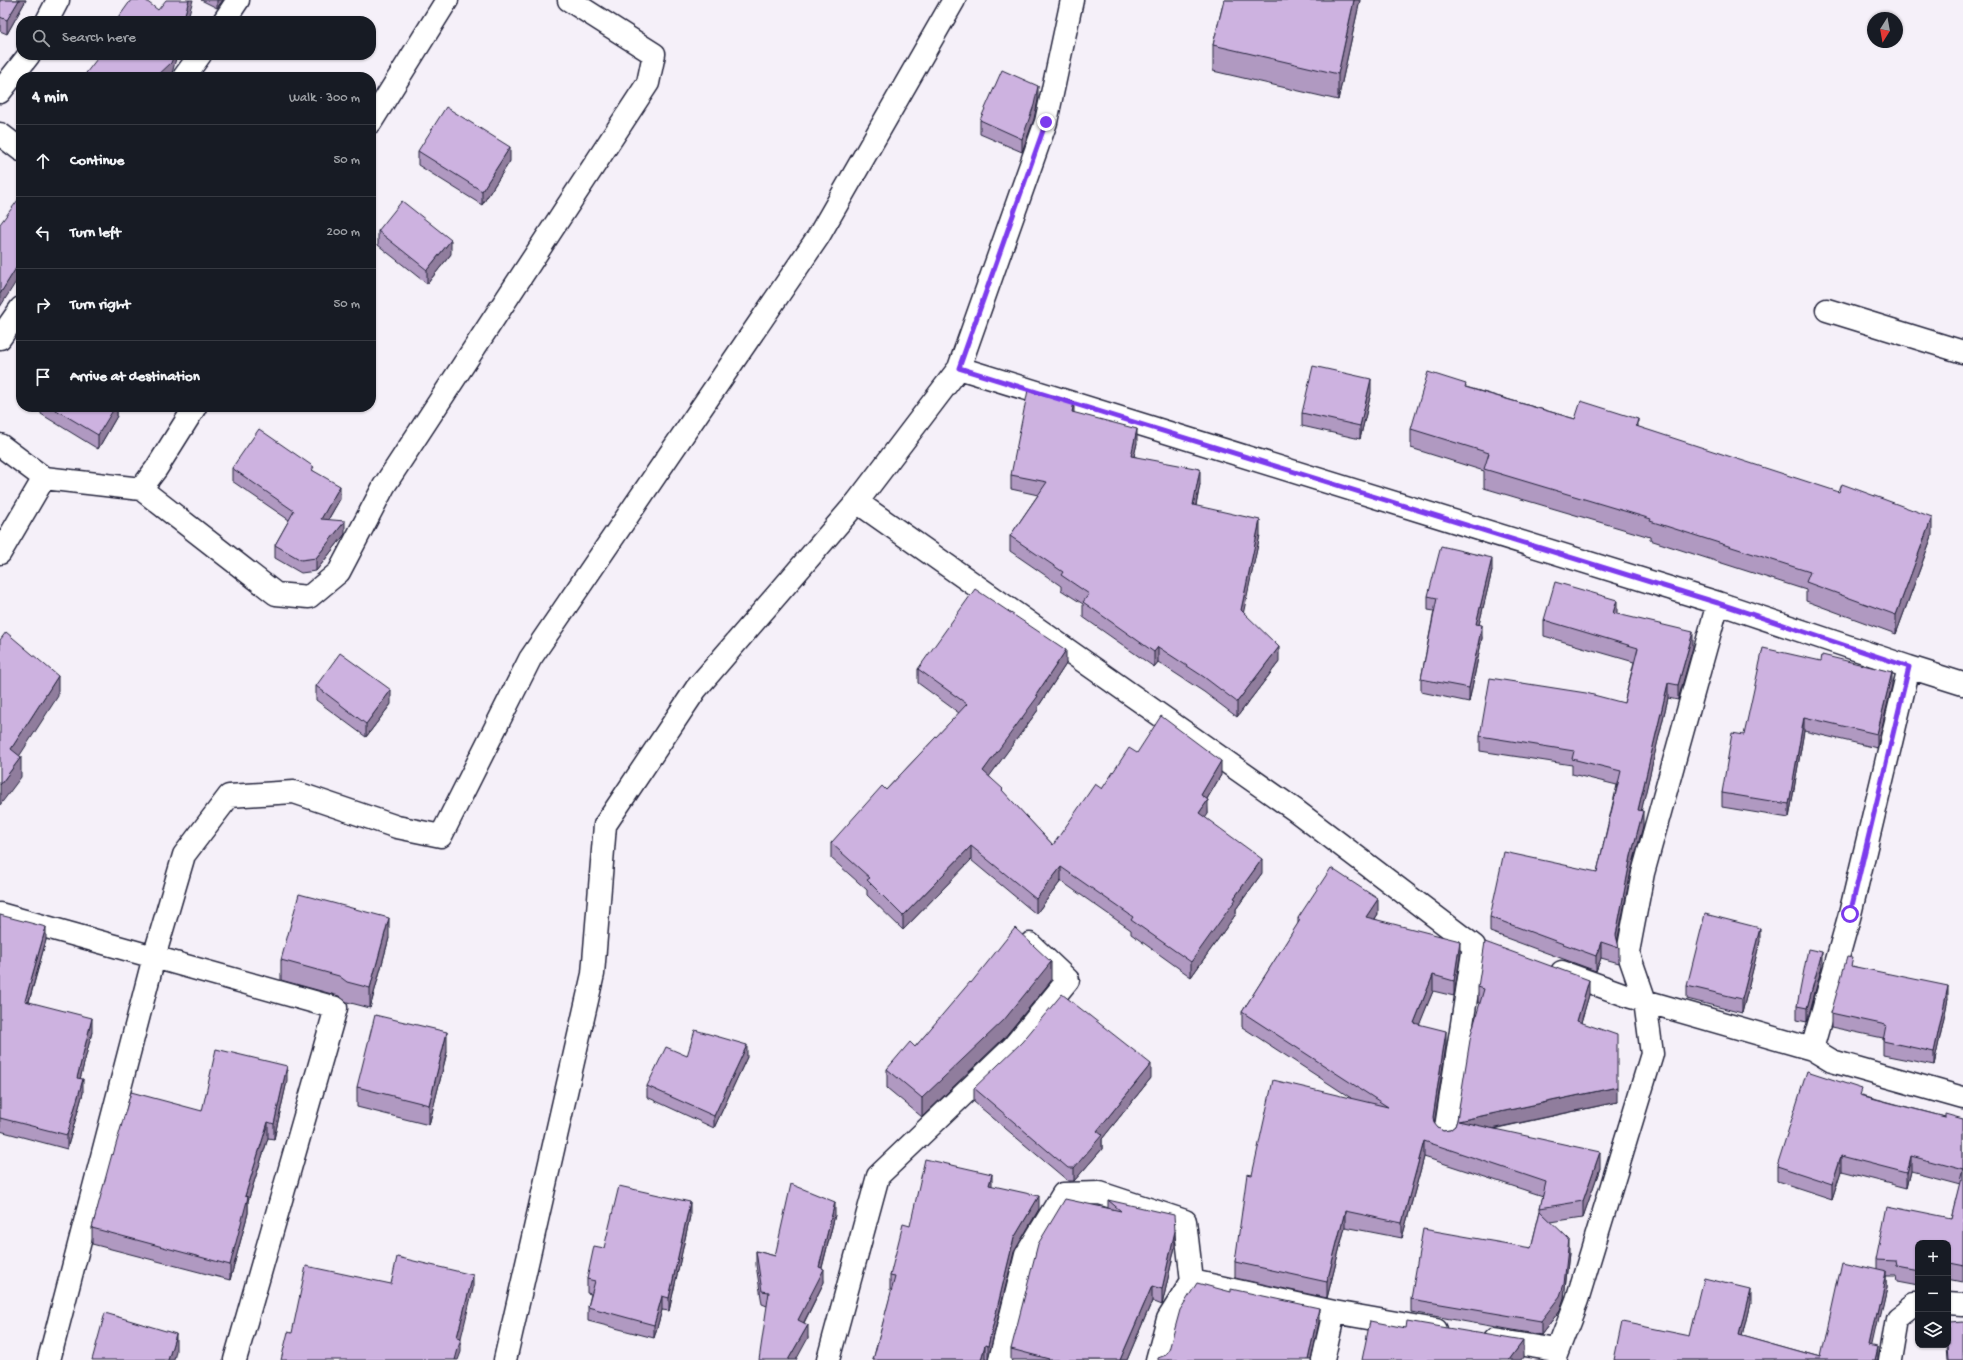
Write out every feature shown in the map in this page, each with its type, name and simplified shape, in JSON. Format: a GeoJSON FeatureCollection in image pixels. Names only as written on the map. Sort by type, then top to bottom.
{"type":"FeatureCollection","features":[{"type":"Feature","properties":{"kind":"street"},"geometry":{"type":"LineString","coordinates":[[50,16],[58,0]]}},
{"type":"Feature","properties":{"kind":"street"},"geometry":{"type":"LineString","coordinates":[[227,16],[238,0]]}},
{"type":"Feature","properties":{"kind":"street"},"geometry":{"type":"LineString","coordinates":[[376,114],[447,0]]}},
{"type":"Feature","properties":{"kind":"street"},"geometry":{"type":"LineString","coordinates":[[0,445],[44,478],[141,489],[276,594],[309,597],[339,572],[384,486],[648,83],[654,54],[569,0]]}},
{"type":"Feature","properties":{"kind":"street"},"geometry":{"type":"LineString","coordinates":[[49,1360],[154,957],[184,855],[229,796],[294,792],[397,827],[441,836],[530,659],[818,237],[954,0]]}},
{"type":"Feature","properties":{"kind":"street"},"geometry":{"type":"LineString","coordinates":[[505,1360],[593,974],[605,826],[696,689],[857,502],[959,368],[1046,122],[1072,0]]}},
{"type":"Feature","properties":{"kind":"street"},"geometry":{"type":"LineString","coordinates":[[0,92],[25,60]]}},
{"type":"Feature","properties":{"kind":"street"},"geometry":{"type":"LineString","coordinates":[[188,72],[196,60]]}},
{"type":"Feature","properties":{"kind":"street"},"geometry":{"type":"LineString","coordinates":[[0,134],[16,146]]}},
{"type":"Feature","properties":{"kind":"street"},"geometry":{"type":"LineString","coordinates":[[1826,310],[1963,352]]}},
{"type":"Feature","properties":{"kind":"street"},"geometry":{"type":"LineString","coordinates":[[0,338],[16,315]]}},
{"type":"Feature","properties":{"kind":"street"},"geometry":{"type":"LineString","coordinates":[[959,368],[1718,603],[1963,684]]}},
{"type":"Feature","properties":{"kind":"street"},"geometry":{"type":"LineString","coordinates":[[141,489],[156,470],[192,412]]}},
{"type":"Feature","properties":{"kind":"street"},"geometry":{"type":"LineString","coordinates":[[0,552],[44,478]]}},
{"type":"Feature","properties":{"kind":"street"},"geometry":{"type":"LineString","coordinates":[[857,502],[1295,810],[1483,946],[1445,1134]]}},
{"type":"Feature","properties":{"kind":"street"},"geometry":{"type":"LineString","coordinates":[[1192,1281],[1334,1312],[1465,1335],[1555,1355],[1577,1300],[1652,1054],[1645,1001],[1628,952],[1643,873],[1718,603]]}},
{"type":"Feature","properties":{"kind":"street"},"geometry":{"type":"LineString","coordinates":[[1812,1049],[1850,914],[1909,667]]}},
{"type":"Feature","properties":{"kind":"street"},"geometry":{"type":"LineString","coordinates":[[0,914],[336,1008],[235,1360]]}},
{"type":"Feature","properties":{"kind":"street"},"geometry":{"type":"LineString","coordinates":[[828,1360],[878,1176],[1013,1047],[1068,980],[1023,937]]}},
{"type":"Feature","properties":{"kind":"street"},"geometry":{"type":"LineString","coordinates":[[1542,965],[1645,1001],[1812,1049],[1832,1061],[1963,1098]]}},
{"type":"Feature","properties":{"kind":"street"},"geometry":{"type":"LineString","coordinates":[[1000,1360],[1026,1255],[1063,1194],[1100,1193],[1185,1221],[1192,1281],[1168,1318],[1157,1360]]}},
{"type":"Feature","properties":{"kind":"street"},"geometry":{"type":"LineString","coordinates":[[1890,1360],[1897,1318],[1915,1304]]}},
{"type":"Feature","properties":{"kind":"street"},"geometry":{"type":"LineString","coordinates":[[1951,1304],[1963,1304]]}},
{"type":"Feature","properties":{"kind":"street"},"geometry":{"type":"LineString","coordinates":[[1323,1360],[1334,1312]]}},
{"type":"Feature","properties":{"kind":"building"},"geometry":{"type":"Polygon","coordinates":[[[0,0],[19,0],[7,20],[0,17],[0,0]]]}},
{"type":"Feature","properties":{"kind":"building"},"geometry":{"type":"Polygon","coordinates":[[[131,0],[145,0],[158,10],[166,0],[189,0],[184,16],[120,16],[131,0]]]}},
{"type":"Feature","properties":{"kind":"building"},"geometry":{"type":"Polygon","coordinates":[[[1224,0],[1354,0],[1338,74],[1213,45],[1224,0]]]}},
{"type":"Feature","properties":{"kind":"building"},"geometry":{"type":"Polygon","coordinates":[[[96,60],[172,60],[161,72],[87,72],[96,60]]]}},
{"type":"Feature","properties":{"kind":"building"},"geometry":{"type":"Polygon","coordinates":[[[1002,70],[1038,86],[1034,105],[1022,139],[980,120],[1002,70]]]}},
{"type":"Feature","properties":{"kind":"building"},"geometry":{"type":"Polygon","coordinates":[[[446,107],[510,147],[482,191],[418,151],[446,107]]]}},
{"type":"Feature","properties":{"kind":"building"},"geometry":{"type":"Polygon","coordinates":[[[402,201],[451,240],[427,270],[378,231],[402,201]]]}},
{"type":"Feature","properties":{"kind":"building"},"geometry":{"type":"Polygon","coordinates":[[[16,203],[16,268],[0,294],[0,224],[16,203]]]}},
{"type":"Feature","properties":{"kind":"building"},"geometry":{"type":"Polygon","coordinates":[[[1313,366],[1371,379],[1360,426],[1302,413],[1313,366]]]}},
{"type":"Feature","properties":{"kind":"building"},"geometry":{"type":"Polygon","coordinates":[[[1428,372],[1466,384],[1465,387],[1575,419],[1581,401],[1638,419],[1636,426],[1839,492],[1842,484],[1932,517],[1896,615],[1806,582],[1810,572],[1650,521],[1651,519],[1484,469],[1489,453],[1411,429],[1428,372]]]}},
{"type":"Feature","properties":{"kind":"building"},"geometry":{"type":"Polygon","coordinates":[[[1028,390],[1074,402],[1072,412],[1137,429],[1131,456],[1200,469],[1193,505],[1260,520],[1241,610],[1279,647],[1237,702],[1204,677],[1158,647],[1154,652],[1083,602],[1089,594],[1061,575],[1063,572],[1010,536],[1047,482],[1011,475],[1028,390]]]}},
{"type":"Feature","properties":{"kind":"building"},"geometry":{"type":"Polygon","coordinates":[[[59,412],[112,412],[98,435],[59,412]]]}},
{"type":"Feature","properties":{"kind":"building"},"geometry":{"type":"Polygon","coordinates":[[[259,429],[314,467],[312,470],[340,486],[321,519],[345,521],[316,558],[301,560],[275,545],[294,511],[232,468],[259,429]]]}},
{"type":"Feature","properties":{"kind":"building"},"geometry":{"type":"Polygon","coordinates":[[[1441,546],[1492,558],[1476,624],[1482,625],[1469,688],[1421,679],[1437,598],[1428,596],[1441,546]]]}},
{"type":"Feature","properties":{"kind":"building"},"geometry":{"type":"Polygon","coordinates":[[[1555,582],[1617,600],[1613,613],[1693,632],[1678,685],[1668,683],[1638,810],[1643,811],[1631,856],[1616,935],[1619,948],[1601,942],[1596,956],[1490,917],[1504,852],[1597,872],[1621,771],[1572,759],[1574,751],[1480,736],[1490,678],[1586,693],[1624,703],[1638,648],[1544,620],[1555,582]]]}},
{"type":"Feature","properties":{"kind":"building"},"geometry":{"type":"Polygon","coordinates":[[[975,589],[1066,650],[1036,695],[1038,696],[983,771],[1003,789],[1002,790],[1053,845],[1095,784],[1102,789],[1129,748],[1137,753],[1161,716],[1221,761],[1201,795],[1208,800],[1199,813],[1262,859],[1234,898],[1236,899],[1191,962],[1131,920],[1133,917],[1061,867],[1036,899],[971,846],[903,916],[867,880],[870,878],[831,843],[882,786],[886,790],[967,704],[918,669],[975,589]]]}},
{"type":"Feature","properties":{"kind":"building"},"geometry":{"type":"Polygon","coordinates":[[[6,632],[58,676],[11,749],[21,757],[0,785],[0,640],[6,632]]]}},
{"type":"Feature","properties":{"kind":"building"},"geometry":{"type":"Polygon","coordinates":[[[1763,648],[1821,661],[1822,655],[1892,672],[1877,734],[1804,717],[1789,804],[1722,793],[1732,733],[1744,735],[1763,648]]]}},
{"type":"Feature","properties":{"kind":"building"},"geometry":{"type":"Polygon","coordinates":[[[340,653],[391,690],[366,724],[316,686],[340,653]]]}},
{"type":"Feature","properties":{"kind":"building"},"geometry":{"type":"Polygon","coordinates":[[[1331,868],[1378,899],[1366,917],[1460,941],[1454,981],[1433,975],[1414,1023],[1446,1031],[1433,1117],[1434,1123],[1443,1131],[1450,1130],[1455,1126],[1457,1120],[1471,1034],[1484,989],[1478,987],[1485,942],[1589,980],[1577,1021],[1617,1035],[1617,1087],[1458,1121],[1600,1152],[1583,1201],[1540,1208],[1546,1182],[1424,1141],[1402,1223],[1345,1211],[1327,1282],[1235,1262],[1247,1174],[1252,1175],[1273,1080],[1388,1107],[1242,1012],[1300,920],[1298,918],[1331,868]]]}},
{"type":"Feature","properties":{"kind":"building"},"geometry":{"type":"Polygon","coordinates":[[[299,894],[389,918],[370,988],[347,982],[339,976],[281,960],[299,894]]]}},
{"type":"Feature","properties":{"kind":"building"},"geometry":{"type":"Polygon","coordinates":[[[1705,914],[1760,928],[1742,999],[1687,986],[1705,914]]]}},
{"type":"Feature","properties":{"kind":"building"},"geometry":{"type":"Polygon","coordinates":[[[0,915],[46,927],[25,1001],[92,1018],[77,1078],[83,1079],[67,1135],[0,1118],[0,915]]]}},
{"type":"Feature","properties":{"kind":"building"},"geometry":{"type":"Polygon","coordinates":[[[1015,928],[1051,962],[1004,1020],[922,1098],[887,1069],[910,1042],[915,1047],[970,982],[971,983],[1015,928]]]}},
{"type":"Feature","properties":{"kind":"building"},"geometry":{"type":"Polygon","coordinates":[[[1808,949],[1822,952],[1807,1008],[1797,1006],[1808,949]]]}},
{"type":"Feature","properties":{"kind":"building"},"geometry":{"type":"Polygon","coordinates":[[[1847,957],[1853,958],[1851,966],[1948,986],[1934,1052],[1883,1041],[1886,1025],[1831,1013],[1847,957]]]}},
{"type":"Feature","properties":{"kind":"building"},"geometry":{"type":"Polygon","coordinates":[[[1062,994],[1151,1064],[1097,1131],[1102,1135],[1074,1168],[1068,1168],[974,1088],[1022,1042],[1062,994]]]}},
{"type":"Feature","properties":{"kind":"building"},"geometry":{"type":"Polygon","coordinates":[[[375,1015],[447,1032],[429,1105],[357,1087],[375,1015]]]}},
{"type":"Feature","properties":{"kind":"building"},"geometry":{"type":"Polygon","coordinates":[[[695,1030],[747,1045],[714,1116],[647,1086],[666,1047],[687,1056],[695,1030]]]}},
{"type":"Feature","properties":{"kind":"building"},"geometry":{"type":"Polygon","coordinates":[[[216,1049],[287,1066],[274,1124],[268,1122],[245,1196],[248,1197],[230,1265],[92,1228],[131,1092],[202,1111],[216,1049]]]}},
{"type":"Feature","properties":{"kind":"building"},"geometry":{"type":"Polygon","coordinates":[[[1807,1071],[1862,1089],[1860,1095],[1945,1117],[1945,1114],[1963,1119],[1963,1170],[1911,1156],[1907,1173],[1841,1156],[1832,1184],[1777,1166],[1807,1071]]]}},
{"type":"Feature","properties":{"kind":"building"},"geometry":{"type":"Polygon","coordinates":[[[925,1159],[992,1174],[989,1185],[1039,1196],[1014,1238],[988,1346],[985,1345],[981,1360],[873,1360],[895,1277],[890,1276],[903,1224],[910,1226],[925,1159]]]}},
{"type":"Feature","properties":{"kind":"building"},"geometry":{"type":"Polygon","coordinates":[[[1963,1170],[1963,1267],[1951,1265],[1951,1240],[1915,1240],[1915,1269],[1897,1266],[1896,1261],[1876,1260],[1887,1205],[1951,1218],[1963,1170]]]}},
{"type":"Feature","properties":{"kind":"building"},"geometry":{"type":"Polygon","coordinates":[[[791,1184],[835,1202],[819,1267],[824,1269],[798,1320],[808,1325],[788,1360],[759,1360],[769,1292],[762,1291],[756,1251],[775,1256],[791,1184]]]}},
{"type":"Feature","properties":{"kind":"building"},"geometry":{"type":"Polygon","coordinates":[[[619,1186],[690,1202],[669,1298],[662,1296],[654,1325],[588,1307],[595,1281],[587,1279],[594,1246],[604,1248],[619,1186]]]}},
{"type":"Feature","properties":{"kind":"building"},"geometry":{"type":"Polygon","coordinates":[[[1065,1199],[1121,1211],[1108,1200],[1174,1215],[1175,1231],[1162,1289],[1152,1286],[1120,1360],[1048,1360],[1049,1359],[1011,1349],[1038,1244],[1065,1199]]]}},
{"type":"Feature","properties":{"kind":"building"},"geometry":{"type":"Polygon","coordinates":[[[1540,1211],[1569,1239],[1564,1284],[1560,1296],[1541,1321],[1411,1299],[1423,1229],[1531,1248],[1540,1211]]]}},
{"type":"Feature","properties":{"kind":"building"},"geometry":{"type":"Polygon","coordinates":[[[397,1257],[473,1275],[457,1337],[461,1338],[455,1360],[281,1360],[288,1332],[292,1333],[306,1266],[391,1284],[397,1257]]]}},
{"type":"Feature","properties":{"kind":"building"},"geometry":{"type":"Polygon","coordinates":[[[1842,1262],[1886,1272],[1870,1345],[1878,1347],[1875,1360],[1614,1360],[1622,1322],[1690,1336],[1704,1278],[1750,1289],[1739,1335],[1821,1358],[1842,1262]]]}},
{"type":"Feature","properties":{"kind":"building"},"geometry":{"type":"Polygon","coordinates":[[[1197,1283],[1231,1292],[1231,1289],[1319,1308],[1308,1360],[1158,1360],[1158,1358],[1166,1355],[1169,1350],[1180,1310],[1197,1283]]]}},
{"type":"Feature","properties":{"kind":"building"},"geometry":{"type":"Polygon","coordinates":[[[105,1313],[176,1334],[168,1360],[92,1360],[105,1313]]]}},
{"type":"Feature","properties":{"kind":"building"},"geometry":{"type":"Polygon","coordinates":[[[1370,1321],[1406,1328],[1407,1321],[1523,1341],[1509,1360],[1362,1360],[1370,1321]]]}},
{"type":"Feature","properties":{"kind":"building"},"geometry":{"type":"Polygon","coordinates":[[[1963,1322],[1963,1360],[1947,1360],[1946,1348],[1951,1348],[1951,1323],[1963,1322]]]}},
{"type":"Feature","properties":{"kind":"route"},"geometry":{"type":"LineString","coordinates":[[1046,122],[959,368],[1718,603],[1909,667],[1850,914]]}}]}
